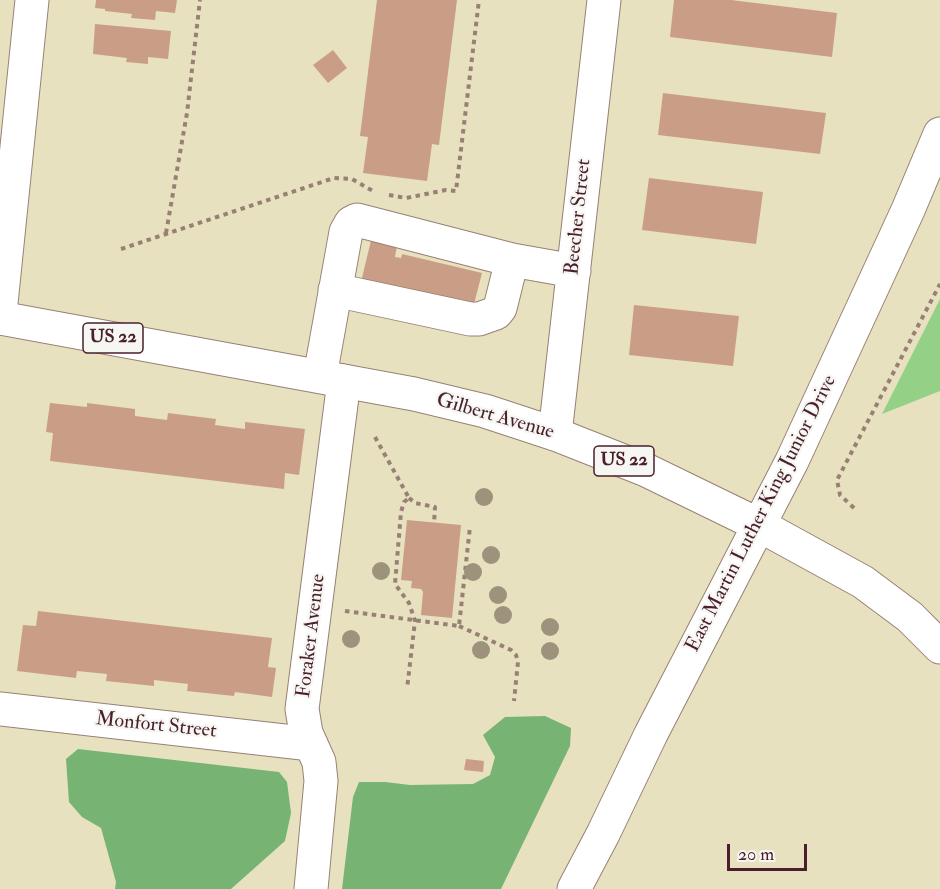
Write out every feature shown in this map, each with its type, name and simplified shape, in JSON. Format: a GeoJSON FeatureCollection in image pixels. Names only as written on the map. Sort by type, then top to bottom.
{"type":"FeatureCollection","features":[{"type":"Feature","properties":{"kind":"main road"},"geometry":{"type":"LineString","coordinates":[[0,313],[32,0]]}},
{"type":"Feature","properties":{"kind":"main road","name":"Beecher Street"},"geometry":{"type":"LineString","coordinates":[[555,434],[604,0]]}},
{"type":"Feature","properties":{"kind":"main road","name":"East Martin Luther King Junior Drive"},"geometry":{"type":"LineString","coordinates":[[574,889],[797,450],[940,135]]}},
{"type":"Feature","properties":{"kind":"main road","name":"Foraker Avenue"},"geometry":{"type":"LineString","coordinates":[[311,889],[321,781],[320,762],[306,733],[302,709],[332,379],[335,290],[346,231],[351,223],[357,220],[512,260]]}},
{"type":"Feature","properties":{"kind":"main road"},"geometry":{"type":"LineString","coordinates":[[335,290],[479,319],[496,314],[500,308],[512,260],[574,271]]}},
{"type":"Feature","properties":{"kind":"main road","name":"Gilbert Avenue"},"geometry":{"type":"LineString","coordinates":[[0,318],[459,404],[555,434],[646,470],[759,525],[863,582],[910,617],[940,647]]}},
{"type":"Feature","properties":{"kind":"main road","name":"Monfort Street"},"geometry":{"type":"LineString","coordinates":[[0,709],[311,744]]}},
{"type":"Feature","properties":{"kind":"path"},"geometry":{"type":"LineString","coordinates":[[166,233],[187,113],[200,0]]}},
{"type":"Feature","properties":{"kind":"path"},"geometry":{"type":"LineString","coordinates":[[386,195],[406,198],[446,190],[456,191],[479,0]]}},
{"type":"Feature","properties":{"kind":"path"},"geometry":{"type":"LineString","coordinates":[[121,249],[334,178],[352,179],[377,193]]}},
{"type":"Feature","properties":{"kind":"path"},"geometry":{"type":"LineString","coordinates":[[854,508],[840,495],[837,480],[940,284]]}},
{"type":"Feature","properties":{"kind":"path"},"geometry":{"type":"LineString","coordinates":[[375,437],[409,498],[415,503],[435,507],[434,523]]}},
{"type":"Feature","properties":{"kind":"path"},"geometry":{"type":"LineString","coordinates":[[407,689],[415,621],[413,611],[395,584],[401,512],[404,502],[409,498]]}},
{"type":"Feature","properties":{"kind":"path"},"geometry":{"type":"LineString","coordinates":[[459,626],[470,527]]}},
{"type":"Feature","properties":{"kind":"path"},"geometry":{"type":"LineString","coordinates":[[338,610],[459,626],[511,650],[518,662],[514,701]]}},
{"type":"Feature","properties":{"kind":"green space"},"geometry":{"type":"Polygon","coordinates":[[[940,299],[940,391],[882,414],[940,299]]]}},
{"type":"Feature","properties":{"kind":"green space"},"geometry":{"type":"Polygon","coordinates":[[[545,716],[571,728],[570,746],[501,889],[342,889],[353,797],[359,782],[410,785],[473,784],[490,775],[495,757],[483,735],[505,717],[545,716]]]}},
{"type":"Feature","properties":{"kind":"green space"},"geometry":{"type":"Polygon","coordinates":[[[78,749],[279,772],[287,782],[291,813],[285,841],[231,889],[115,889],[116,882],[101,828],[82,817],[69,802],[66,759],[78,749]]]}},
{"type":"Feature","properties":{"kind":"building"},"geometry":{"type":"Polygon","coordinates":[[[96,0],[177,0],[175,13],[156,11],[155,20],[131,18],[132,14],[95,8],[96,0]]]}},
{"type":"Feature","properties":{"kind":"building"},"geometry":{"type":"Polygon","coordinates":[[[377,0],[457,0],[439,145],[432,144],[427,181],[363,173],[368,137],[360,136],[377,0]]]}},
{"type":"Feature","properties":{"kind":"building"},"geometry":{"type":"Polygon","coordinates":[[[674,0],[731,0],[837,13],[832,57],[670,37],[674,0]]]}},
{"type":"Feature","properties":{"kind":"building"},"geometry":{"type":"Polygon","coordinates":[[[95,24],[171,31],[168,59],[148,57],[148,64],[126,62],[127,58],[93,54],[95,24]]]}},
{"type":"Feature","properties":{"kind":"building"},"geometry":{"type":"Polygon","coordinates":[[[333,50],[347,68],[328,83],[313,65],[333,50]]]}},
{"type":"Feature","properties":{"kind":"building"},"geometry":{"type":"Polygon","coordinates":[[[663,93],[826,113],[820,154],[658,135],[663,93]]]}},
{"type":"Feature","properties":{"kind":"building"},"geometry":{"type":"Polygon","coordinates":[[[649,178],[763,192],[756,244],[642,230],[649,178]]]}},
{"type":"Feature","properties":{"kind":"building"},"geometry":{"type":"Polygon","coordinates":[[[374,228],[399,234],[395,257],[401,258],[402,254],[482,273],[473,308],[361,282],[374,228]]]}},
{"type":"Feature","properties":{"kind":"building"},"geometry":{"type":"Polygon","coordinates":[[[634,305],[739,316],[733,366],[629,355],[634,305]]]}},
{"type":"Feature","properties":{"kind":"building"},"geometry":{"type":"Polygon","coordinates":[[[50,403],[87,407],[87,403],[135,409],[135,416],[167,420],[168,413],[216,419],[215,425],[245,429],[245,422],[305,429],[299,475],[285,473],[284,489],[50,461],[53,433],[46,432],[50,403]]]}},
{"type":"Feature","properties":{"kind":"building"},"geometry":{"type":"Polygon","coordinates":[[[407,520],[461,525],[452,618],[421,615],[423,592],[421,589],[411,588],[412,581],[401,580],[407,520]]]}},
{"type":"Feature","properties":{"kind":"building"},"geometry":{"type":"Polygon","coordinates":[[[38,611],[272,638],[268,667],[276,668],[272,697],[235,692],[234,696],[187,691],[188,684],[154,680],[154,686],[106,681],[107,674],[77,671],[76,678],[17,671],[23,625],[36,626],[38,611]]]}},
{"type":"Feature","properties":{"kind":"building"},"geometry":{"type":"Polygon","coordinates":[[[466,759],[484,761],[483,772],[464,770],[466,759]]]}}]}
